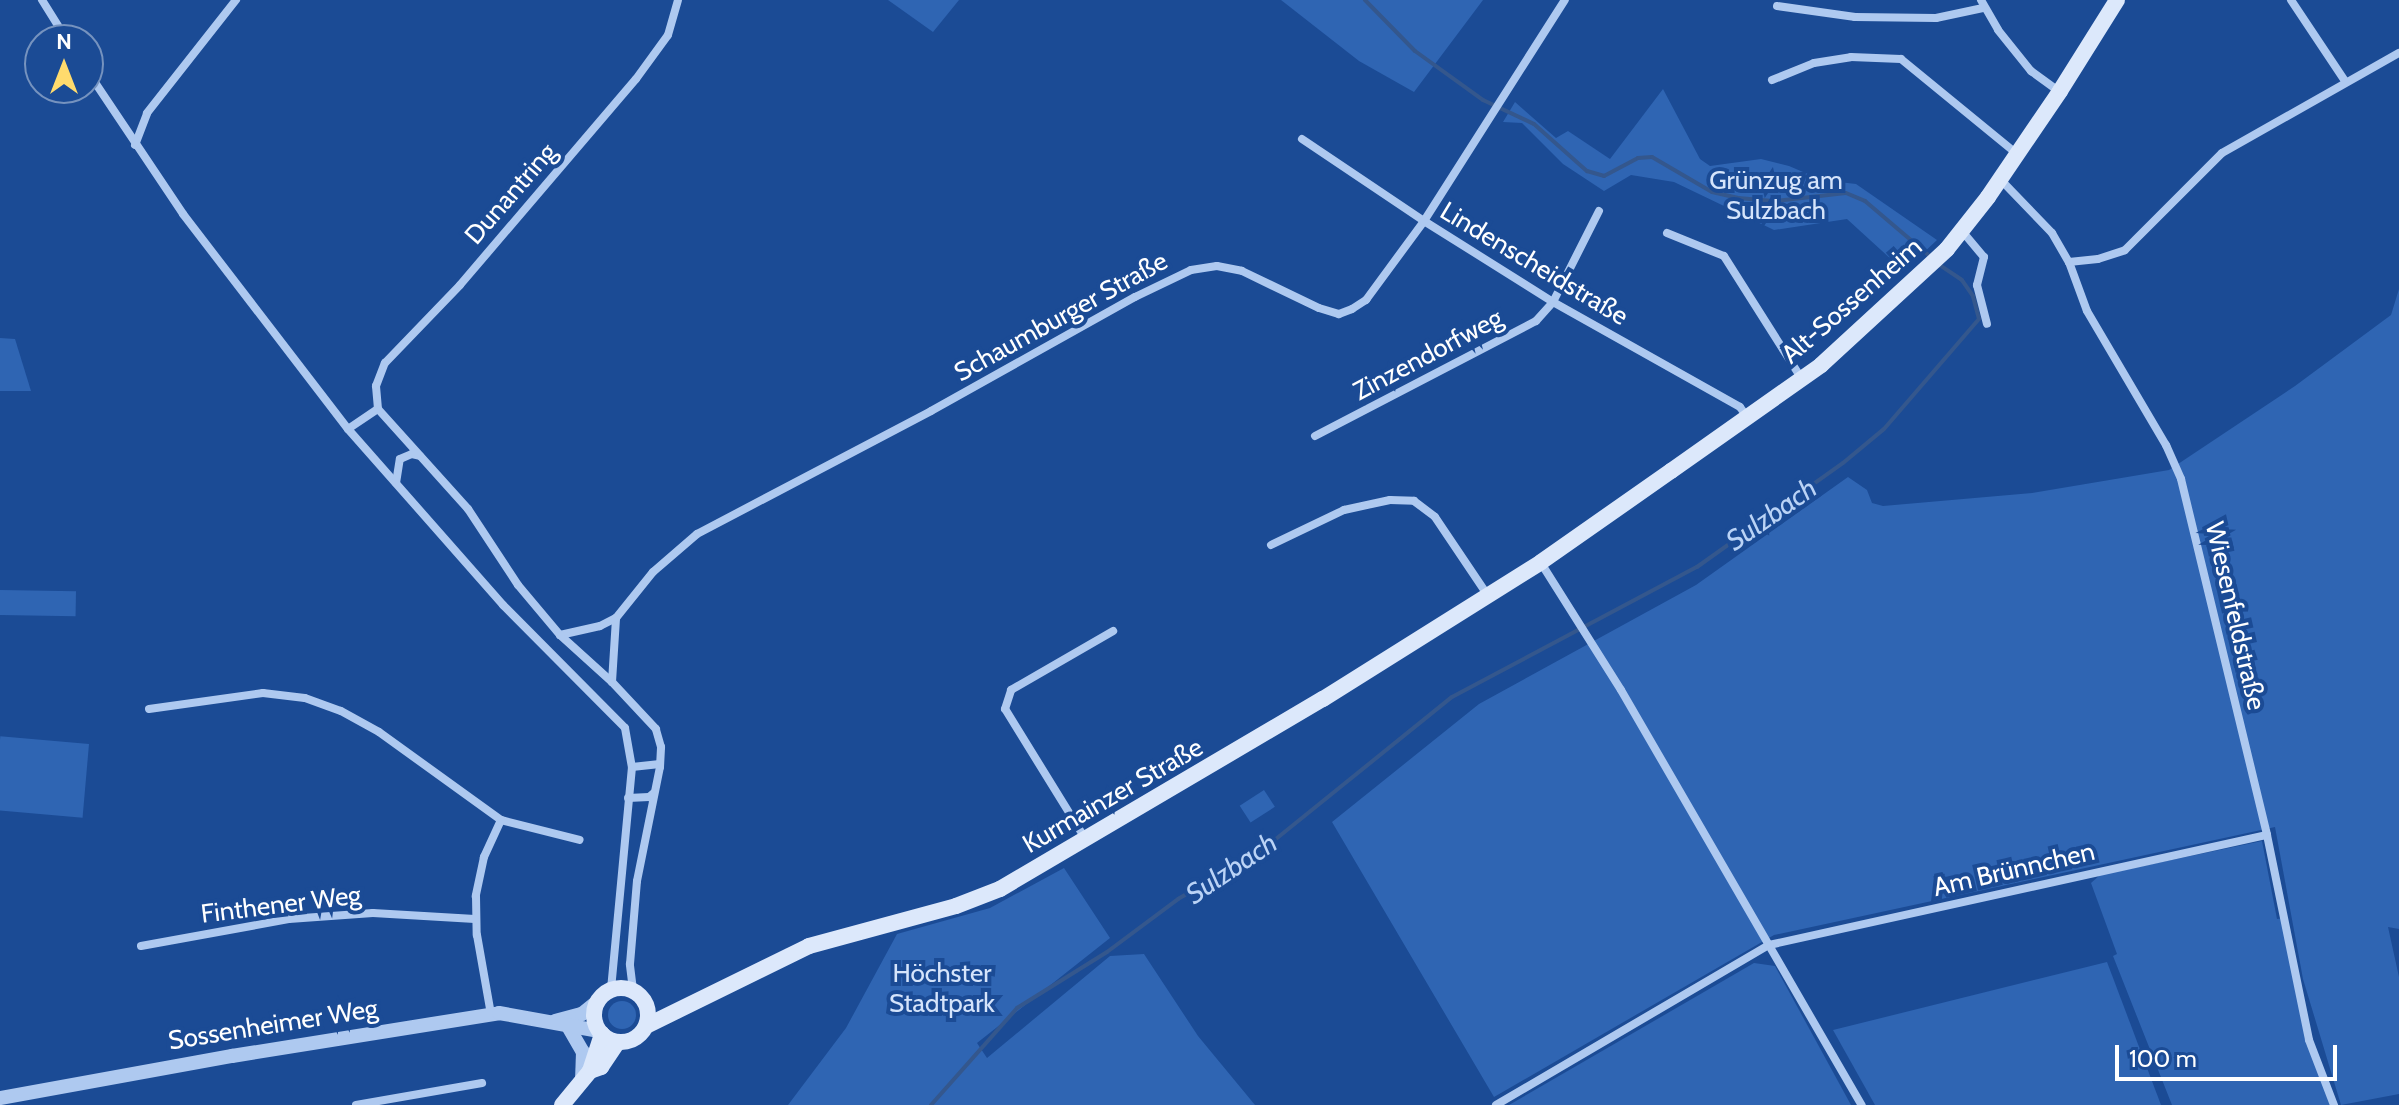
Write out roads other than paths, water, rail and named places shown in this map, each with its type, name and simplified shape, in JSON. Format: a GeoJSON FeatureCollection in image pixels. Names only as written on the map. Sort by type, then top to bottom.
{"type":"FeatureCollection","features":[{"type":"Feature","properties":{"kind":"main road","name":"Alt-Sossenheim"},"geometry":{"type":"LineString","coordinates":[[1541,562],[1802,379],[1947,249],[2000,179],[2117,0]]}},
{"type":"Feature","properties":{"kind":"main road","name":"Kurmainzer Straße"},"geometry":{"type":"LineString","coordinates":[[646,1026],[809,946],[981,898],[1086,841],[1310,707],[1541,562]]}},
{"type":"Feature","properties":{"kind":"main road"},"geometry":{"type":"LineString","coordinates":[[618,1042],[601,1033],[594,1016],[598,1001],[611,989],[633,990],[646,1002],[681,1009]]}},
{"type":"Feature","properties":{"kind":"main road"},"geometry":{"type":"LineString","coordinates":[[562,1105],[586,1076],[601,1067],[618,1042],[638,1036],[646,1026],[646,1002]]}},
{"type":"Feature","properties":{"kind":"main road"},"geometry":{"type":"LineString","coordinates":[[586,1076],[601,1033]]}},
{"type":"Feature","properties":{"kind":"street"},"geometry":{"type":"LineString","coordinates":[[42,0],[57,24]]}},
{"type":"Feature","properties":{"kind":"street"},"geometry":{"type":"LineString","coordinates":[[135,145],[147,113],[236,0]]}},
{"type":"Feature","properties":{"kind":"street","name":"Dunantring"},"geometry":{"type":"LineString","coordinates":[[378,409],[376,386],[380,369],[460,285],[636,79],[668,35],[678,0]]}},
{"type":"Feature","properties":{"kind":"street","name":"Schaumburger Straße"},"geometry":{"type":"LineString","coordinates":[[616,618],[653,572],[697,534],[943,405],[1135,297],[1191,270],[1217,266],[1242,271],[1319,308],[1339,314],[1366,300],[1424,221],[1565,0]]}},
{"type":"Feature","properties":{"kind":"street"},"geometry":{"type":"LineString","coordinates":[[2291,0],[2345,81]]}},
{"type":"Feature","properties":{"kind":"street"},"geometry":{"type":"LineString","coordinates":[[1777,6],[1855,17],[1936,18],[1982,4],[2031,71],[2060,91]]}},
{"type":"Feature","properties":{"kind":"street"},"geometry":{"type":"LineString","coordinates":[[2069,262],[2098,259],[2125,250],[2222,153],[2399,53]]}},
{"type":"Feature","properties":{"kind":"street"},"geometry":{"type":"LineString","coordinates":[[1772,80],[1814,63],[1851,57],[1901,59],[2017,154]]}},
{"type":"Feature","properties":{"kind":"street"},"geometry":{"type":"LineString","coordinates":[[104,97],[135,145],[280,345],[348,429],[503,605],[617,716],[630,740],[632,767],[611,989]]}},
{"type":"Feature","properties":{"kind":"street","name":"Lindenscheidstraße"},"geometry":{"type":"LineString","coordinates":[[1302,139],[1553,302],[1740,407],[1747,418]]}},
{"type":"Feature","properties":{"kind":"street","name":"Wiesenfeldstraße"},"geometry":{"type":"LineString","coordinates":[[2000,179],[2052,233],[2069,262],[2087,311],[2166,445],[2188,500],[2215,630],[2267,835],[2309,1040],[2334,1105]]}},
{"type":"Feature","properties":{"kind":"street"},"geometry":{"type":"LineString","coordinates":[[1553,302],[1599,211]]}},
{"type":"Feature","properties":{"kind":"street"},"geometry":{"type":"LineString","coordinates":[[1962,231],[1984,257],[1977,285],[1987,324]]}},
{"type":"Feature","properties":{"kind":"street"},"geometry":{"type":"LineString","coordinates":[[1667,233],[1724,256],[1802,379]]}},
{"type":"Feature","properties":{"kind":"street","name":"Zinzendorfweg"},"geometry":{"type":"LineString","coordinates":[[1315,436],[1536,321],[1553,302]]}},
{"type":"Feature","properties":{"kind":"street"},"geometry":{"type":"LineString","coordinates":[[348,429],[378,409],[468,509],[518,585],[560,635],[612,682],[656,729],[660,764],[639,864],[630,964],[633,990]]}},
{"type":"Feature","properties":{"kind":"street"},"geometry":{"type":"LineString","coordinates":[[396,484],[400,459],[412,454],[421,456]]}},
{"type":"Feature","properties":{"kind":"street"},"geometry":{"type":"LineString","coordinates":[[1271,545],[1344,510],[1390,500],[1414,501],[1435,517],[1488,596]]}},
{"type":"Feature","properties":{"kind":"street"},"geometry":{"type":"LineString","coordinates":[[1541,562],[1621,690],[1862,1105]]}},
{"type":"Feature","properties":{"kind":"street"},"geometry":{"type":"LineString","coordinates":[[560,635],[600,626],[616,618]]}},
{"type":"Feature","properties":{"kind":"street"},"geometry":{"type":"LineString","coordinates":[[612,682],[616,618]]}},
{"type":"Feature","properties":{"kind":"street"},"geometry":{"type":"LineString","coordinates":[[1086,841],[1005,709],[1011,690],[1113,631]]}},
{"type":"Feature","properties":{"kind":"street"},"geometry":{"type":"LineString","coordinates":[[149,709],[263,693],[305,698],[341,711],[379,732],[501,820],[580,840]]}},
{"type":"Feature","properties":{"kind":"street"},"geometry":{"type":"LineString","coordinates":[[632,767],[660,764]]}},
{"type":"Feature","properties":{"kind":"street"},"geometry":{"type":"LineString","coordinates":[[628,798],[650,797],[655,791]]}},
{"type":"Feature","properties":{"kind":"street"},"geometry":{"type":"LineString","coordinates":[[491,1014],[475,919],[479,873],[501,820]]}},
{"type":"Feature","properties":{"kind":"street","name":"Am Brünnchen"},"geometry":{"type":"LineString","coordinates":[[1496,1105],[1769,945],[2267,835]]}},
{"type":"Feature","properties":{"kind":"street"},"geometry":{"type":"LineString","coordinates":[[624,856],[639,864]]}},
{"type":"Feature","properties":{"kind":"street","name":"Finthener Weg"},"geometry":{"type":"LineString","coordinates":[[141,946],[289,919],[373,913],[475,919]]}},
{"type":"Feature","properties":{"kind":"street"},"geometry":{"type":"LineString","coordinates":[[586,1076],[579,1039],[562,1024],[598,1001]]}},
{"type":"Feature","properties":{"kind":"street","name":"Sossenheimer Weg"},"geometry":{"type":"LineString","coordinates":[[0,1098],[491,1014],[507,1013],[601,1033]]}},
{"type":"Feature","properties":{"kind":"street"},"geometry":{"type":"LineString","coordinates":[[356,1105],[482,1083]]}},
{"type":"Feature","properties":{"kind":"waterway","name":"Sulzbach"},"geometry":{"type":"LineString","coordinates":[[1365,0],[1415,51],[1483,100],[1534,124],[1587,171],[1604,176],[1638,158],[1652,157],[1712,192],[1738,198],[1776,201],[1846,193],[1865,201],[1932,258]]}},
{"type":"Feature","properties":{"kind":"waterway","name":"Sulzbach"},"geometry":{"type":"LineString","coordinates":[[931,1105],[1017,1008],[1107,952],[1178,899],[1261,851],[1452,697],[1697,567],[1843,463],[1884,429],[1979,319],[1973,296],[1962,280],[1938,264]]}},
{"type":"Feature","properties":{"kind":"park label","name":"Grünzug am Sulzbach"},"geometry":{"type":"Point","coordinates":[1776,196]}},
{"type":"Feature","properties":{"kind":"park label","name":"Höchster Stadtpark"},"geometry":{"type":"Point","coordinates":[942,989]}}]}
